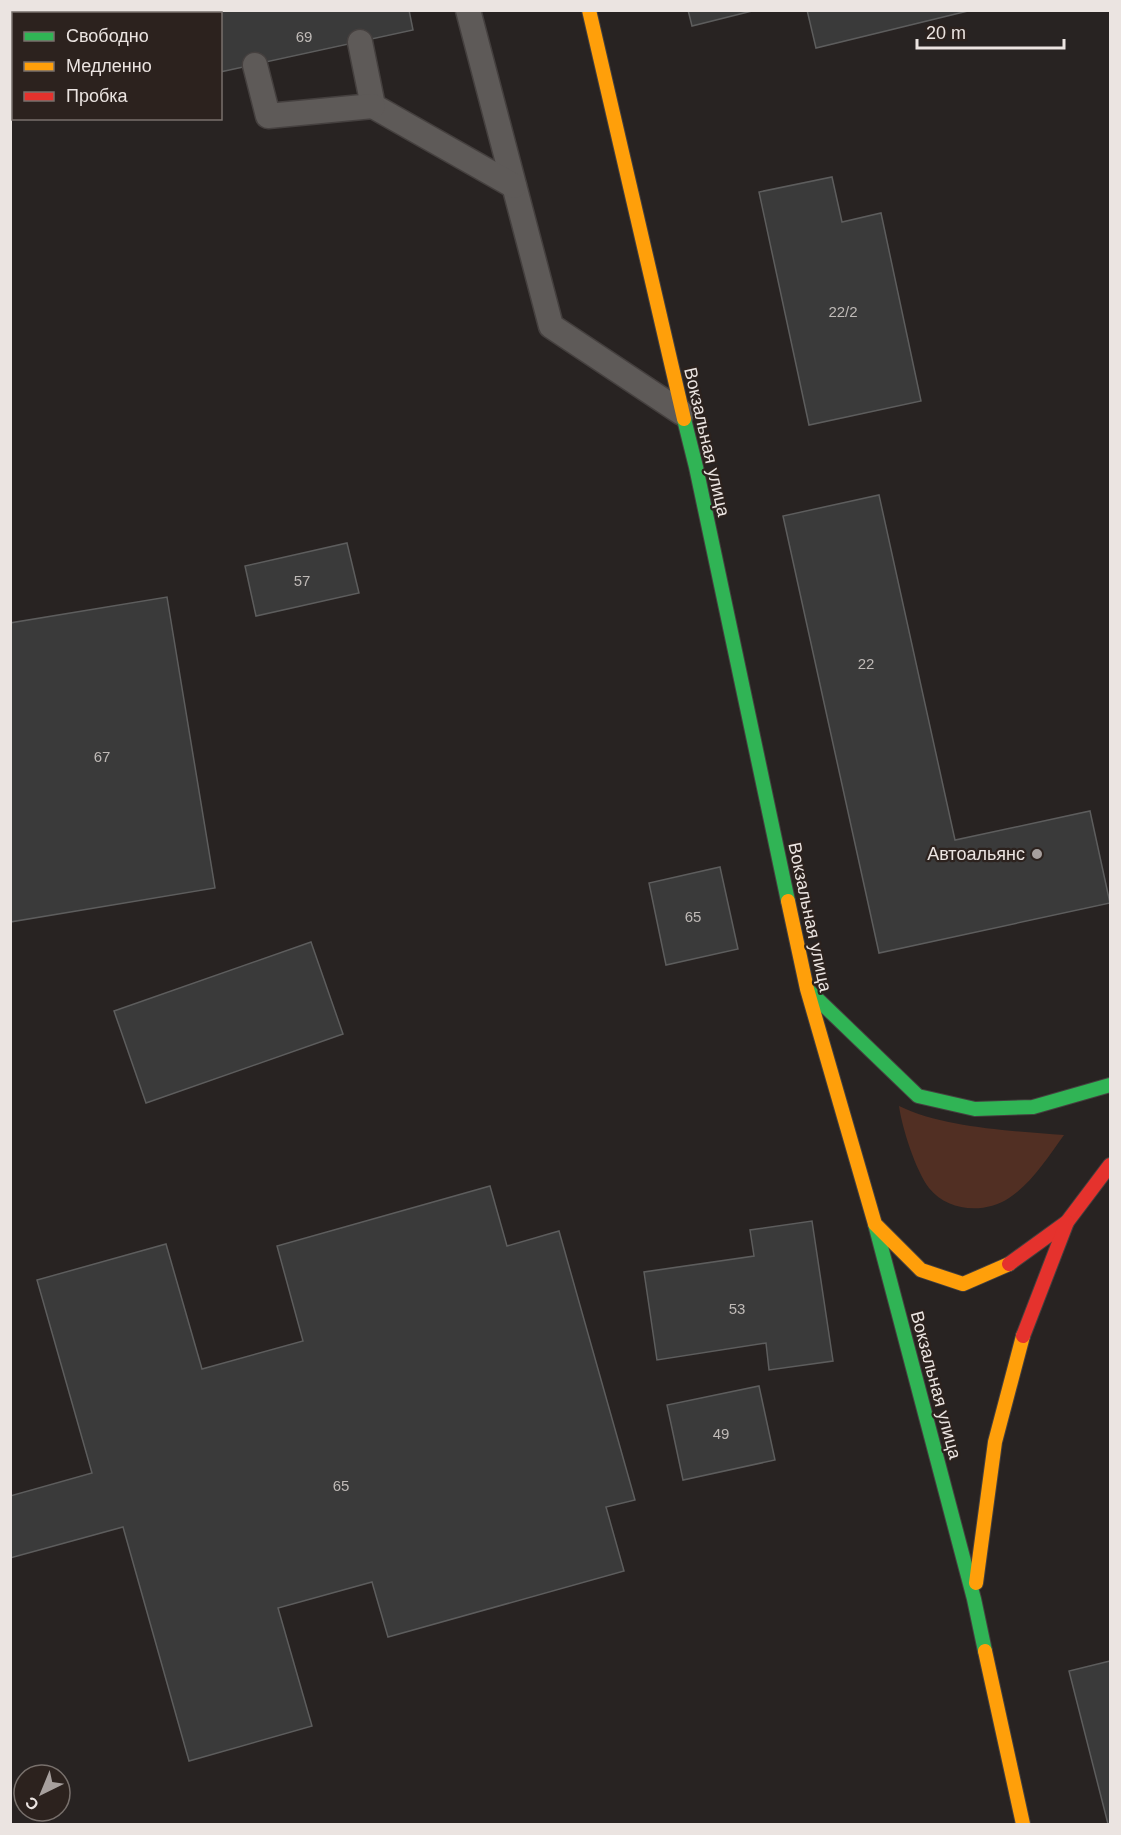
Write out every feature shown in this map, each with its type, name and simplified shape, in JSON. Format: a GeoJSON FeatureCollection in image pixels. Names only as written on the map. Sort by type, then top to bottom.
{"type":"FeatureCollection","features":[{"type":"Feature","properties":{"kind":"main road","name":"Вокзальная улица"},"geometry":{"type":"LineString","coordinates":[[589,10],[696,467],[807,989],[875,1224],[974,1599],[1023,1824]]}},
{"type":"Feature","properties":{"kind":"main road"},"geometry":{"type":"LineString","coordinates":[[807,989],[918,1096],[975,1109],[1033,1107],[1110,1085]]}},
{"type":"Feature","properties":{"kind":"main road"},"geometry":{"type":"LineString","coordinates":[[974,1599],[995,1442],[1020,1343],[1067,1222],[1110,1165]]}},
{"type":"Feature","properties":{"kind":"main road"},"geometry":{"type":"LineString","coordinates":[[875,1224],[921,1270],[963,1284],[1007,1266],[1067,1222]]}},
{"type":"Feature","properties":{"kind":"lane"},"geometry":{"type":"LineString","coordinates":[[468,10],[551,326],[682,413]]}},
{"type":"Feature","properties":{"kind":"lane"},"geometry":{"type":"LineString","coordinates":[[360,42],[373,106]]}},
{"type":"Feature","properties":{"kind":"lane"},"geometry":{"type":"LineString","coordinates":[[255,65],[268,116],[373,106],[514,186]]}},
{"type":"Feature","properties":{"kind":"shaded area"},"geometry":{"type":"Polygon","coordinates":[[[899,1106],[958,1124],[1064,1135],[1039,1169],[1017,1192],[989,1207],[967,1208],[946,1202],[929,1188],[910,1149],[899,1106]]]}},
{"type":"Feature","properties":{"kind":"building"},"geometry":{"type":"Polygon","coordinates":[[[115,10],[166,10],[166,12],[116,12],[115,10]]]}},
{"type":"Feature","properties":{"kind":"building"},"geometry":{"type":"Polygon","coordinates":[[[204,10],[409,10],[413,30],[222,72],[222,12],[197,12],[204,10]]]}},
{"type":"Feature","properties":{"kind":"building"},"geometry":{"type":"Polygon","coordinates":[[[688,10],[756,10],[692,26],[688,10]]]}},
{"type":"Feature","properties":{"kind":"building"},"geometry":{"type":"Polygon","coordinates":[[[807,10],[972,10],[816,48],[807,10]]]}},
{"type":"Feature","properties":{"kind":"building"},"geometry":{"type":"Polygon","coordinates":[[[832,177],[842,222],[881,213],[921,401],[809,425],[759,192],[832,177]]]}},
{"type":"Feature","properties":{"kind":"building"},"geometry":{"type":"Polygon","coordinates":[[[879,495],[955,840],[1090,811],[1110,903],[879,953],[783,516],[879,495]]]}},
{"type":"Feature","properties":{"kind":"building"},"geometry":{"type":"Polygon","coordinates":[[[347,543],[359,593],[256,616],[245,566],[347,543]]]}},
{"type":"Feature","properties":{"kind":"building"},"geometry":{"type":"Polygon","coordinates":[[[167,597],[215,888],[10,922],[10,623],[167,597]]]}},
{"type":"Feature","properties":{"kind":"building"},"geometry":{"type":"Polygon","coordinates":[[[720,867],[738,949],[666,965],[649,883],[720,867]]]}},
{"type":"Feature","properties":{"kind":"building"},"geometry":{"type":"Polygon","coordinates":[[[311,942],[343,1034],[146,1103],[114,1011],[311,942]]]}},
{"type":"Feature","properties":{"kind":"building"},"geometry":{"type":"Polygon","coordinates":[[[490,1186],[507,1246],[559,1231],[635,1500],[606,1507],[624,1571],[388,1637],[372,1582],[278,1608],[312,1726],[189,1761],[123,1527],[10,1558],[10,1496],[92,1473],[37,1280],[166,1244],[202,1369],[303,1341],[277,1246],[490,1186]]]}},
{"type":"Feature","properties":{"kind":"building"},"geometry":{"type":"Polygon","coordinates":[[[812,1221],[833,1361],[769,1370],[766,1343],[657,1360],[644,1272],[754,1256],[750,1230],[812,1221]]]}},
{"type":"Feature","properties":{"kind":"building"},"geometry":{"type":"Polygon","coordinates":[[[759,1386],[775,1460],[683,1480],[667,1405],[759,1386]]]}},
{"type":"Feature","properties":{"kind":"building"},"geometry":{"type":"Polygon","coordinates":[[[1110,1661],[1110,1824],[1108,1824],[1069,1671],[1110,1661]]]}},
{"type":"Feature","properties":{"kind":"traffic: fast"},"geometry":{"type":"LineString","coordinates":[[684,419],[788,901]]}},
{"type":"Feature","properties":{"kind":"traffic: fast"},"geometry":{"type":"LineString","coordinates":[[808,990],[918,1096],[975,1109],[1033,1107],[1110,1085]]}},
{"type":"Feature","properties":{"kind":"traffic: fast"},"geometry":{"type":"LineString","coordinates":[[875,1224],[974,1599],[985,1651]]}},
{"type":"Feature","properties":{"kind":"traffic: slow"},"geometry":{"type":"LineString","coordinates":[[589,10],[684,419]]}},
{"type":"Feature","properties":{"kind":"traffic: slow"},"geometry":{"type":"LineString","coordinates":[[788,901],[807,989],[875,1224],[921,1270],[963,1284],[1009,1264]]}},
{"type":"Feature","properties":{"kind":"traffic: slow"},"geometry":{"type":"LineString","coordinates":[[976,1583],[995,1442],[1023,1336]]}},
{"type":"Feature","properties":{"kind":"traffic: slow"},"geometry":{"type":"LineString","coordinates":[[985,1651],[1023,1824]]}},
{"type":"Feature","properties":{"kind":"traffic: jam"},"geometry":{"type":"LineString","coordinates":[[1009,1264],[1067,1222],[1110,1165]]}},
{"type":"Feature","properties":{"kind":"traffic: jam"},"geometry":{"type":"LineString","coordinates":[[1023,1336],[1067,1222]]}},
{"type":"Feature","properties":{"kind":"place","name":"Автоальянс"},"geometry":{"type":"Point","coordinates":[1037,854]}}]}
